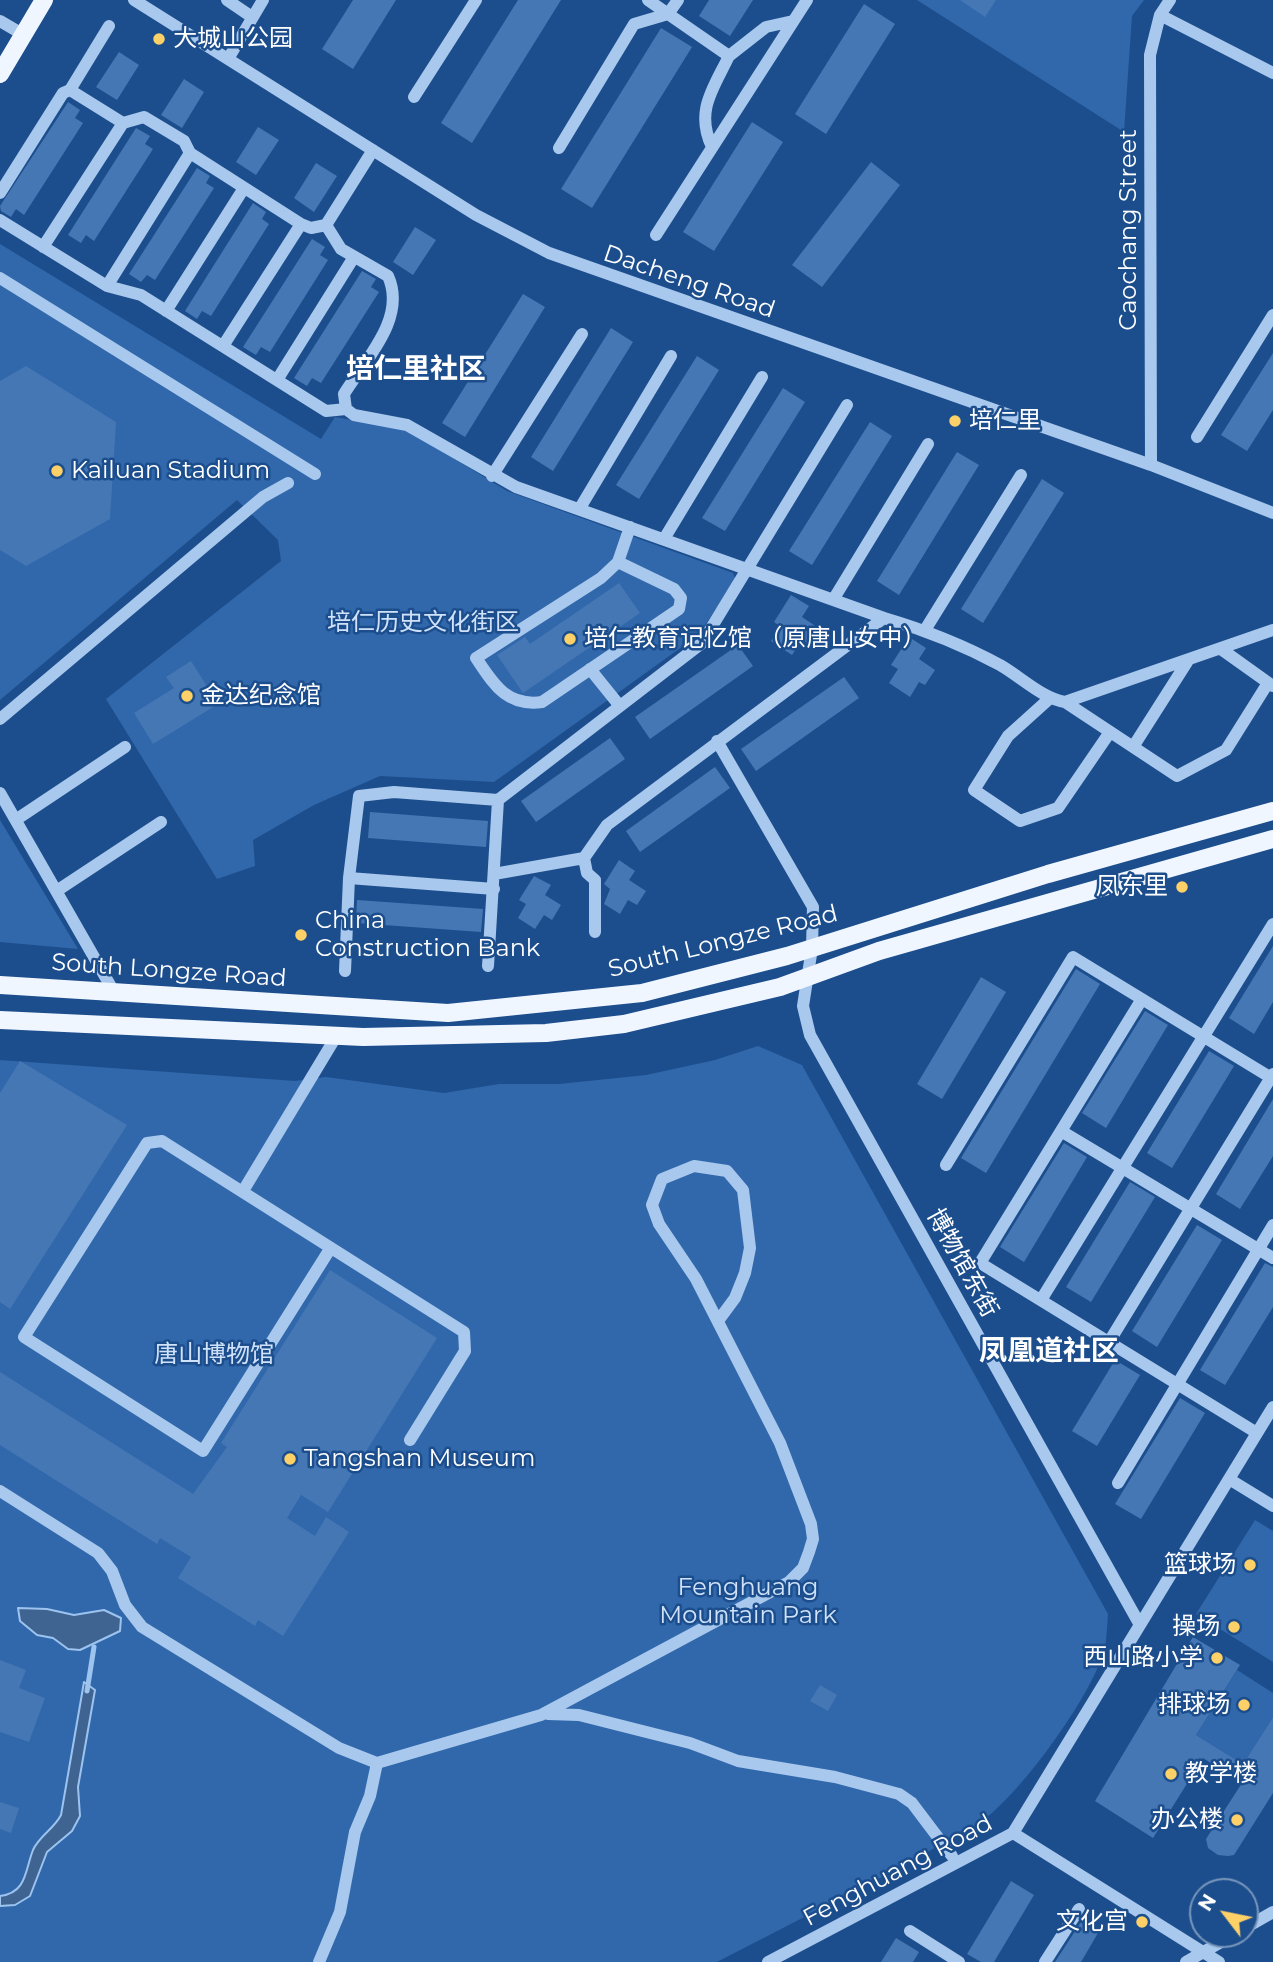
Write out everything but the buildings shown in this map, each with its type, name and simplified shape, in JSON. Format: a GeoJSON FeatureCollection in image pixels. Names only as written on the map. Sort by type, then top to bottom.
{"type":"FeatureCollection","features":[{"type":"Feature","properties":{"kind":"main road"},"geometry":{"type":"LineString","coordinates":[[0,74],[44,0]]}},
{"type":"Feature","properties":{"kind":"main road","name":"South Longze Road"},"geometry":{"type":"LineString","coordinates":[[0,985],[448,1013],[642,993],[812,948],[1048,874],[1273,811]]}},
{"type":"Feature","properties":{"kind":"main road","name":"South Longze Road"},"geometry":{"type":"LineString","coordinates":[[0,1020],[337,1035],[546,1033],[624,1024],[780,987],[879,951],[1273,839]]}},
{"type":"Feature","properties":{"kind":"street","name":"Dacheng Road"},"geometry":{"type":"LineString","coordinates":[[134,0],[476,215],[583,267],[1151,465],[1273,513]]}},
{"type":"Feature","properties":{"kind":"street"},"geometry":{"type":"LineString","coordinates":[[227,0],[252,17]]}},
{"type":"Feature","properties":{"kind":"street"},"geometry":{"type":"LineString","coordinates":[[228,59],[263,0]]}},
{"type":"Feature","properties":{"kind":"street"},"geometry":{"type":"LineString","coordinates":[[414,97],[476,0]]}},
{"type":"Feature","properties":{"kind":"street"},"geometry":{"type":"LineString","coordinates":[[648,0],[729,56]]}},
{"type":"Feature","properties":{"kind":"street"},"geometry":{"type":"LineString","coordinates":[[559,148],[634,24],[668,14],[678,0]]}},
{"type":"Feature","properties":{"kind":"street"},"geometry":{"type":"LineString","coordinates":[[656,235],[807,0]]}},
{"type":"Feature","properties":{"kind":"street","name":"Caochang Street"},"geometry":{"type":"LineString","coordinates":[[1151,465],[1150,55],[1160,15],[1170,0]]}},
{"type":"Feature","properties":{"kind":"street"},"geometry":{"type":"LineString","coordinates":[[1160,15],[1273,73]]}},
{"type":"Feature","properties":{"kind":"street"},"geometry":{"type":"LineString","coordinates":[[0,21],[24,35]]}},
{"type":"Feature","properties":{"kind":"street"},"geometry":{"type":"LineString","coordinates":[[712,147],[705,133],[704,110],[729,56],[766,26],[793,22]]}},
{"type":"Feature","properties":{"kind":"street"},"geometry":{"type":"LineString","coordinates":[[0,193],[63,93],[70,90],[109,26]]}},
{"type":"Feature","properties":{"kind":"street"},"geometry":{"type":"LineString","coordinates":[[70,90],[123,123]]}},
{"type":"Feature","properties":{"kind":"street"},"geometry":{"type":"LineString","coordinates":[[43,247],[123,123],[144,117],[184,141],[190,153],[301,225],[311,228],[326,225],[373,150]]}},
{"type":"Feature","properties":{"kind":"street"},"geometry":{"type":"LineString","coordinates":[[107,286],[190,153]]}},
{"type":"Feature","properties":{"kind":"street"},"geometry":{"type":"LineString","coordinates":[[166,310],[244,188]]}},
{"type":"Feature","properties":{"kind":"street"},"geometry":{"type":"LineString","coordinates":[[0,220],[107,286],[141,295],[326,411],[346,409],[354,415],[407,425],[492,476],[833,600],[925,630],[1027,681],[1049,699],[1065,702],[1177,776],[1226,750],[1271,685],[1221,649]]}},
{"type":"Feature","properties":{"kind":"street"},"geometry":{"type":"LineString","coordinates":[[223,346],[301,225]]}},
{"type":"Feature","properties":{"kind":"street"},"geometry":{"type":"LineString","coordinates":[[326,225],[333,240],[354,257],[388,276],[395,304],[389,324],[344,394],[346,409]]}},
{"type":"Feature","properties":{"kind":"street"},"geometry":{"type":"LineString","coordinates":[[277,380],[354,257]]}},
{"type":"Feature","properties":{"kind":"street"},"geometry":{"type":"LineString","coordinates":[[0,278],[315,474]]}},
{"type":"Feature","properties":{"kind":"street"},"geometry":{"type":"LineString","coordinates":[[1197,437],[1273,314]]}},
{"type":"Feature","properties":{"kind":"street"},"geometry":{"type":"LineString","coordinates":[[492,476],[582,334]]}},
{"type":"Feature","properties":{"kind":"street"},"geometry":{"type":"LineString","coordinates":[[580,508],[671,356]]}},
{"type":"Feature","properties":{"kind":"street"},"geometry":{"type":"LineString","coordinates":[[664,539],[762,377]]}},
{"type":"Feature","properties":{"kind":"street"},"geometry":{"type":"LineString","coordinates":[[345,971],[349,878],[359,796],[394,792],[498,800],[702,643],[749,570],[847,405]]}},
{"type":"Feature","properties":{"kind":"street"},"geometry":{"type":"LineString","coordinates":[[833,600],[928,444]]}},
{"type":"Feature","properties":{"kind":"street"},"geometry":{"type":"LineString","coordinates":[[925,630],[1021,475]]}},
{"type":"Feature","properties":{"kind":"street"},"geometry":{"type":"LineString","coordinates":[[0,719],[263,497],[288,483]]}},
{"type":"Feature","properties":{"kind":"street"},"geometry":{"type":"LineString","coordinates":[[618,562],[674,589],[681,598],[679,609],[542,702],[530,703],[498,691],[476,657],[601,578],[618,562],[630,527]]}},
{"type":"Feature","properties":{"kind":"street"},"geometry":{"type":"LineString","coordinates":[[494,874],[584,858],[607,825],[884,618]]}},
{"type":"Feature","properties":{"kind":"street"},"geometry":{"type":"LineString","coordinates":[[1065,702],[1273,630]]}},
{"type":"Feature","properties":{"kind":"street"},"geometry":{"type":"LineString","coordinates":[[1133,747],[1189,659]]}},
{"type":"Feature","properties":{"kind":"street"},"geometry":{"type":"LineString","coordinates":[[590,669],[619,705]]}},
{"type":"Feature","properties":{"kind":"street"},"geometry":{"type":"LineString","coordinates":[[1049,699],[1008,736],[974,790],[1020,821],[1058,808],[1110,732]]}},
{"type":"Feature","properties":{"kind":"street","name":"博物馆东街"},"geometry":{"type":"LineString","coordinates":[[717,741],[813,907],[812,948],[803,1006],[810,1035],[1140,1625]]}},
{"type":"Feature","properties":{"kind":"street"},"geometry":{"type":"LineString","coordinates":[[17,819],[125,747]]}},
{"type":"Feature","properties":{"kind":"street"},"geometry":{"type":"LineString","coordinates":[[0,793],[58,890],[114,992]]}},
{"type":"Feature","properties":{"kind":"street"},"geometry":{"type":"LineString","coordinates":[[488,966],[498,800]]}},
{"type":"Feature","properties":{"kind":"street"},"geometry":{"type":"LineString","coordinates":[[58,890],[161,822]]}},
{"type":"Feature","properties":{"kind":"street"},"geometry":{"type":"LineString","coordinates":[[584,858],[587,873],[595,880],[596,932]]}},
{"type":"Feature","properties":{"kind":"street"},"geometry":{"type":"LineString","coordinates":[[349,878],[494,889]]}},
{"type":"Feature","properties":{"kind":"street"},"geometry":{"type":"LineString","coordinates":[[1041,1300],[1273,924]]}},
{"type":"Feature","properties":{"kind":"street"},"geometry":{"type":"LineString","coordinates":[[946,1165],[1073,957],[1272,1077],[1109,1342]]}},
{"type":"Feature","properties":{"kind":"street"},"geometry":{"type":"LineString","coordinates":[[1142,999],[980,1263],[1257,1433]]}},
{"type":"Feature","properties":{"kind":"street"},"geometry":{"type":"LineString","coordinates":[[243,1191],[337,1035]]}},
{"type":"Feature","properties":{"kind":"street"},"geometry":{"type":"LineString","coordinates":[[1061,1130],[1273,1258]]}},
{"type":"Feature","properties":{"kind":"street"},"geometry":{"type":"LineString","coordinates":[[330,1248],[203,1451],[24,1336],[147,1143],[162,1142],[464,1332],[465,1351],[410,1440]]}},
{"type":"Feature","properties":{"kind":"street"},"geometry":{"type":"LineString","coordinates":[[0,1490],[98,1553],[112,1571],[125,1605],[142,1627],[339,1748],[377,1763],[541,1714],[789,1582],[803,1569],[813,1539],[811,1524],[780,1443],[696,1279],[659,1224],[652,1205],[662,1179],[694,1166],[727,1171],[743,1190],[749,1220],[750,1248],[746,1273],[735,1298],[718,1321]]}},
{"type":"Feature","properties":{"kind":"street"},"geometry":{"type":"LineString","coordinates":[[1118,1483],[1273,1225]]}},
{"type":"Feature","properties":{"kind":"street","name":"Fenghuang Road"},"geometry":{"type":"LineString","coordinates":[[768,1962],[1013,1833],[1273,1407]]}},
{"type":"Feature","properties":{"kind":"street"},"geometry":{"type":"LineString","coordinates":[[1228,1479],[1273,1506]]}},
{"type":"Feature","properties":{"kind":"street"},"geometry":{"type":"LineString","coordinates":[[541,1714],[579,1715],[690,1743],[738,1761],[835,1777],[899,1794],[912,1802],[952,1856]]}},
{"type":"Feature","properties":{"kind":"street"},"geometry":{"type":"LineString","coordinates":[[319,1962],[341,1912],[358,1821],[370,1796],[377,1763]]}},
{"type":"Feature","properties":{"kind":"street"},"geometry":{"type":"LineString","coordinates":[[1013,1833],[1219,1962]]}},
{"type":"Feature","properties":{"kind":"street"},"geometry":{"type":"LineString","coordinates":[[1045,1962],[1079,1909]]}},
{"type":"Feature","properties":{"kind":"street"},"geometry":{"type":"LineString","coordinates":[[909,1931],[959,1962]]}},
{"type":"Feature","properties":{"kind":"street"},"geometry":{"type":"LineString","coordinates":[[1186,1962],[1212,1948]]}},
{"type":"Feature","properties":{"kind":"green space"},"geometry":{"type":"Polygon","coordinates":[[[917,0],[1144,0],[1132,16],[1124,132],[917,0]]]}},
{"type":"Feature","properties":{"kind":"green space","name":"培仁历史文化街区"},"geometry":{"type":"Polygon","coordinates":[[[0,244],[321,439],[335,417],[408,430],[507,491],[733,573],[736,581],[697,636],[494,782],[380,776],[314,805],[253,840],[255,866],[217,879],[106,699],[281,561],[278,540],[237,500],[0,700],[0,244]]]}},
{"type":"Feature","properties":{"kind":"green space"},"geometry":{"type":"Polygon","coordinates":[[[0,820],[78,949],[0,942],[0,820]]]}},
{"type":"Feature","properties":{"kind":"green space","name":"Fenghuang Mountain Park"},"geometry":{"type":"Polygon","coordinates":[[[758,1046],[802,1065],[1108,1614],[1105,1647],[1096,1671],[1069,1719],[1032,1770],[994,1811],[978,1824],[913,1861],[717,1962],[0,1962],[0,1060],[295,1081],[326,1077],[444,1093],[499,1084],[559,1084],[646,1075],[715,1060],[758,1046]]]}},
{"type":"Feature","properties":{"kind":"green space","name":"篮球场"},"geometry":{"type":"Polygon","coordinates":[[[1255,1520],[1273,1531],[1273,1662],[1196,1614],[1255,1520]]]}},
{"type":"Feature","properties":{"kind":"green space","name":"排球场"},"geometry":{"type":"Polygon","coordinates":[[[1237,1670],[1273,1693],[1273,1717],[1243,1764],[1196,1735],[1237,1670]]]}},
{"type":"Feature","properties":{"kind":"shaded area"},"geometry":{"type":"Polygon","coordinates":[[[18,1608],[47,1609],[74,1615],[104,1610],[121,1618],[120,1631],[80,1650],[68,1649],[53,1638],[37,1635],[20,1621],[18,1608]]]}},
{"type":"Feature","properties":{"kind":"shaded area"},"geometry":{"type":"Polygon","coordinates":[[[84,1682],[95,1690],[78,1787],[80,1816],[72,1831],[47,1852],[30,1896],[15,1905],[0,1906],[0,1896],[9,1894],[20,1885],[33,1850],[61,1815],[84,1682]]]}},
{"type":"Feature","properties":{"kind":"waterway"},"geometry":{"type":"LineString","coordinates":[[87,1691],[94,1647]]}},
{"type":"Feature","properties":{"kind":"place","name":"大城山公园"},"geometry":{"type":"Point","coordinates":[159,39]}},
{"type":"Feature","properties":{"kind":"place","name":"培仁里"},"geometry":{"type":"Point","coordinates":[955,421]}},
{"type":"Feature","properties":{"kind":"place","name":"Kailuan Stadium"},"geometry":{"type":"Point","coordinates":[57,471]}},
{"type":"Feature","properties":{"kind":"place","name":"培仁教育记忆馆 （原唐山女中）"},"geometry":{"type":"Point","coordinates":[570,639]}},
{"type":"Feature","properties":{"kind":"place","name":"金达纪念馆"},"geometry":{"type":"Point","coordinates":[187,696]}},
{"type":"Feature","properties":{"kind":"place","name":"凤东里"},"geometry":{"type":"Point","coordinates":[1182,887]}},
{"type":"Feature","properties":{"kind":"place","name":"China Construction Bank"},"geometry":{"type":"Point","coordinates":[301,935]}},
{"type":"Feature","properties":{"kind":"place","name":"Tangshan Museum"},"geometry":{"type":"Point","coordinates":[290,1459]}},
{"type":"Feature","properties":{"kind":"place","name":"篮球场"},"geometry":{"type":"Point","coordinates":[1250,1565]}},
{"type":"Feature","properties":{"kind":"place","name":"操场"},"geometry":{"type":"Point","coordinates":[1234,1627]}},
{"type":"Feature","properties":{"kind":"place","name":"西山路小学"},"geometry":{"type":"Point","coordinates":[1217,1658]}},
{"type":"Feature","properties":{"kind":"place","name":"排球场"},"geometry":{"type":"Point","coordinates":[1244,1705]}},
{"type":"Feature","properties":{"kind":"place","name":"教学楼"},"geometry":{"type":"Point","coordinates":[1171,1774]}},
{"type":"Feature","properties":{"kind":"place","name":"办公楼"},"geometry":{"type":"Point","coordinates":[1237,1820]}},
{"type":"Feature","properties":{"kind":"place","name":"文化宫"},"geometry":{"type":"Point","coordinates":[1142,1922]}},
{"type":"Feature","properties":{"kind":"district","name":"培仁里社区"},"geometry":{"type":"Point","coordinates":[416,370]}},
{"type":"Feature","properties":{"kind":"district","name":"凤凰道社区"},"geometry":{"type":"Point","coordinates":[1049,1352]}},
{"type":"Feature","properties":{"kind":"park label","name":"唐山博物馆"},"geometry":{"type":"Point","coordinates":[214,1355]}}]}
